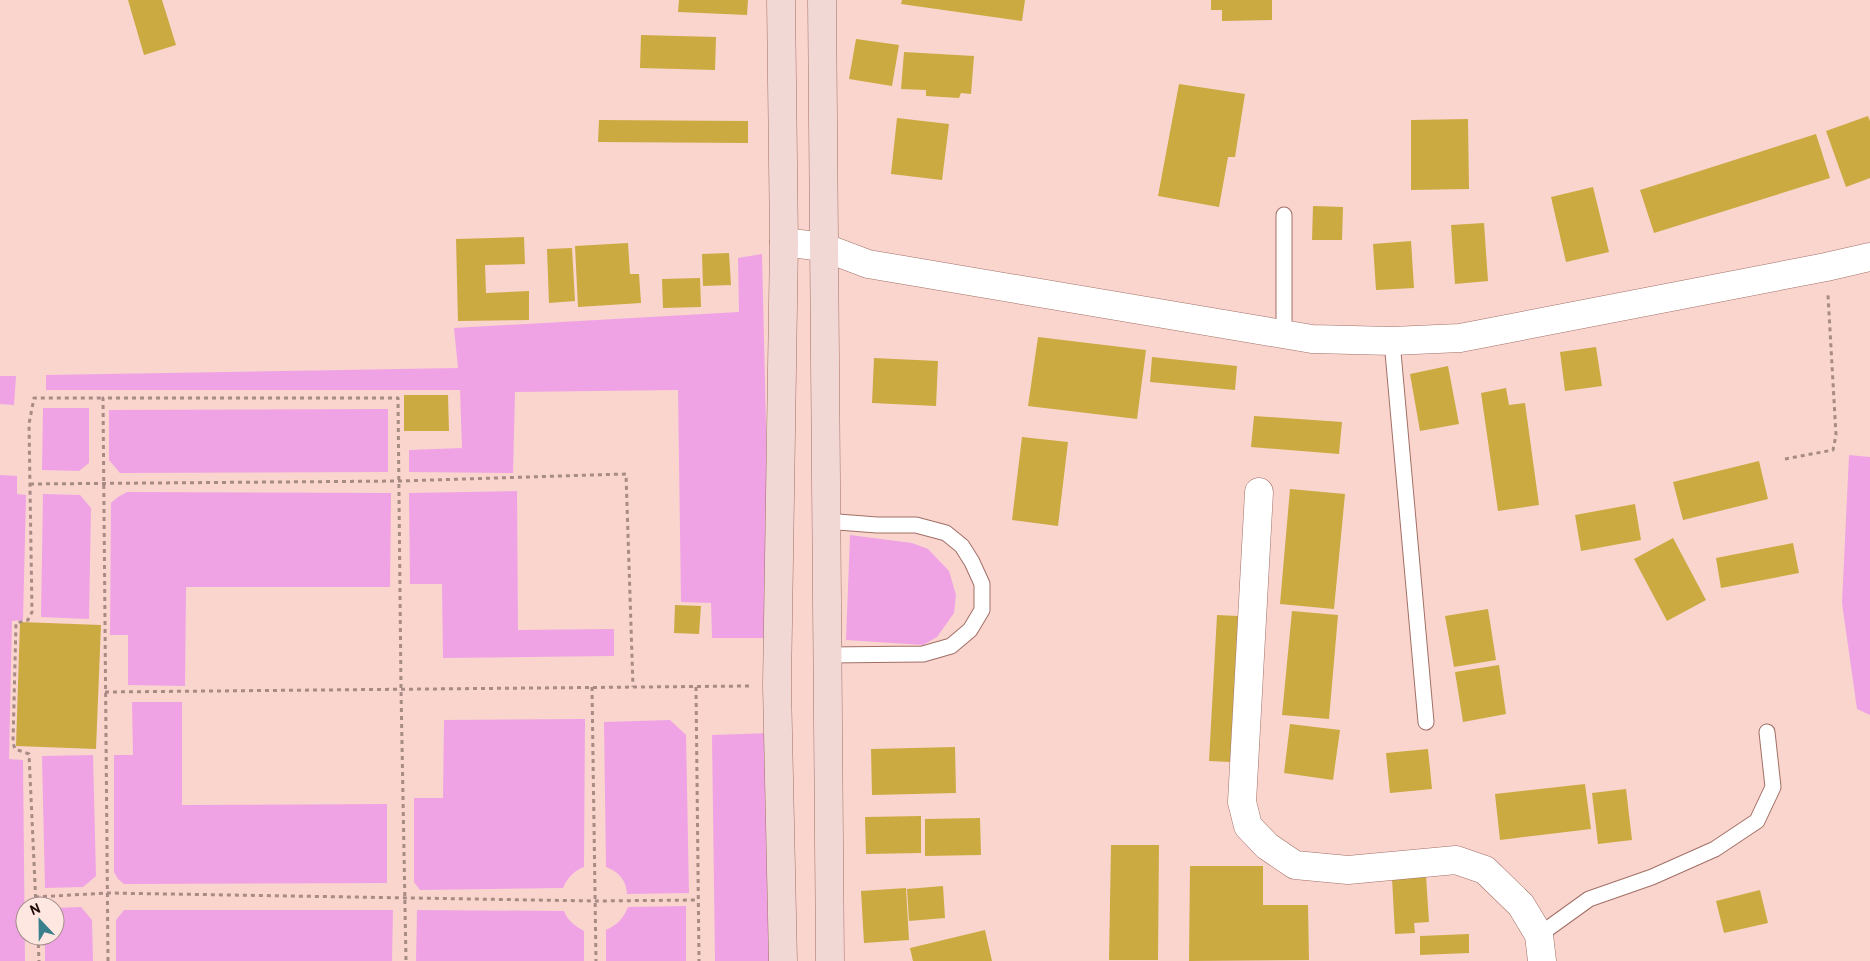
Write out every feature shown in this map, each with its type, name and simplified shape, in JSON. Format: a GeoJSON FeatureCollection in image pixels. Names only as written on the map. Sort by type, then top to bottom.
{"type":"FeatureCollection","features":[{"type":"Feature","properties":{"kind":"street"},"geometry":{"type":"LineString","coordinates":[[781,0],[784,242],[777,686],[783,961]]}},
{"type":"Feature","properties":{"kind":"street"},"geometry":{"type":"LineString","coordinates":[[822,0],[830,961]]}},
{"type":"Feature","properties":{"kind":"street"},"geometry":{"type":"LineString","coordinates":[[784,242],[823,247],[868,264],[1312,339],[1392,341],[1460,338],[1870,257]]}},
{"type":"Feature","properties":{"kind":"street"},"geometry":{"type":"LineString","coordinates":[[1259,492],[1242,802],[1248,826],[1267,846],[1295,865],[1348,870],[1456,860],[1485,870],[1521,905],[1540,948]]}},
{"type":"Feature","properties":{"kind":"lane"},"geometry":{"type":"LineString","coordinates":[[1284,214],[1284,334]]}},
{"type":"Feature","properties":{"kind":"lane"},"geometry":{"type":"LineString","coordinates":[[1392,341],[1426,722]]}},
{"type":"Feature","properties":{"kind":"lane"},"geometry":{"type":"LineString","coordinates":[[825,521],[876,525],[916,525],[946,533],[962,546],[982,584],[982,610],[970,630],[951,646],[923,654],[828,655]]}},
{"type":"Feature","properties":{"kind":"lane"},"geometry":{"type":"LineString","coordinates":[[1540,948],[1589,899],[1652,877],[1715,849],[1757,821],[1773,787],[1767,732]]}},
{"type":"Feature","properties":{"kind":"path"},"geometry":{"type":"LineString","coordinates":[[1785,459],[1833,450],[1836,435],[1826,267]]}},
{"type":"Feature","properties":{"kind":"path"},"geometry":{"type":"LineString","coordinates":[[36,896],[29,754],[15,750],[13,742],[16,623],[28,620],[32,612],[29,424],[34,398],[398,398],[406,961]]}},
{"type":"Feature","properties":{"kind":"path"},"geometry":{"type":"LineString","coordinates":[[103,398],[108,961]]}},
{"type":"Feature","properties":{"kind":"path"},"geometry":{"type":"LineString","coordinates":[[30,484],[399,481],[626,474],[632,687]]}},
{"type":"Feature","properties":{"kind":"path"},"geometry":{"type":"LineString","coordinates":[[105,692],[777,686]]}},
{"type":"Feature","properties":{"kind":"path"},"geometry":{"type":"LineString","coordinates":[[696,687],[699,961]]}},
{"type":"Feature","properties":{"kind":"path"},"geometry":{"type":"LineString","coordinates":[[592,688],[596,961]]}},
{"type":"Feature","properties":{"kind":"path"},"geometry":{"type":"LineString","coordinates":[[54,896],[108,893],[595,901],[698,900]]}},
{"type":"Feature","properties":{"kind":"path"},"geometry":{"type":"LineString","coordinates":[[38,946],[39,961]]}},
{"type":"Feature","properties":{"kind":"shaded area"},"geometry":{"type":"Polygon","coordinates":[[[762,254],[771,638],[712,638],[711,603],[681,602],[678,390],[515,392],[513,473],[409,472],[409,450],[462,448],[460,390],[46,390],[46,375],[458,368],[454,328],[739,312],[738,258],[762,254]]]}},
{"type":"Feature","properties":{"kind":"shaded area"},"geometry":{"type":"Polygon","coordinates":[[[0,376],[16,376],[14,405],[0,404],[0,376]]]}},
{"type":"Feature","properties":{"kind":"shaded area"},"geometry":{"type":"Polygon","coordinates":[[[43,408],[89,408],[89,463],[79,471],[42,470],[43,408]]]}},
{"type":"Feature","properties":{"kind":"shaded area"},"geometry":{"type":"Polygon","coordinates":[[[388,409],[388,472],[120,473],[109,460],[109,410],[388,409]]]}},
{"type":"Feature","properties":{"kind":"shaded area"},"geometry":{"type":"Polygon","coordinates":[[[1849,455],[1870,457],[1870,715],[1857,709],[1842,603],[1849,455]]]}},
{"type":"Feature","properties":{"kind":"shaded area"},"geometry":{"type":"Polygon","coordinates":[[[0,475],[17,476],[17,494],[26,495],[23,620],[12,621],[9,759],[23,760],[24,896],[15,896],[15,946],[25,946],[25,961],[0,961],[0,475]]]}},
{"type":"Feature","properties":{"kind":"shaded area"},"geometry":{"type":"Polygon","coordinates":[[[517,491],[518,630],[614,629],[614,656],[443,658],[442,584],[410,584],[409,493],[517,491]]]}},
{"type":"Feature","properties":{"kind":"shaded area"},"geometry":{"type":"Polygon","coordinates":[[[127,492],[391,493],[390,587],[186,587],[185,686],[128,685],[128,635],[110,635],[111,503],[127,492]]]}},
{"type":"Feature","properties":{"kind":"shaded area"},"geometry":{"type":"Polygon","coordinates":[[[43,494],[80,495],[91,508],[89,619],[41,617],[43,494]]]}},
{"type":"Feature","properties":{"kind":"shaded area"},"geometry":{"type":"Polygon","coordinates":[[[850,535],[912,543],[928,549],[949,571],[956,595],[954,613],[937,637],[923,645],[846,640],[850,535]]]}},
{"type":"Feature","properties":{"kind":"shaded area"},"geometry":{"type":"Polygon","coordinates":[[[132,702],[182,702],[182,805],[387,804],[387,883],[124,884],[114,872],[114,755],[133,755],[132,702]]]}},
{"type":"Feature","properties":{"kind":"shaded area"},"geometry":{"type":"Polygon","coordinates":[[[585,719],[584,867],[572,875],[563,888],[420,890],[414,882],[414,798],[443,798],[444,720],[585,719]]]}},
{"type":"Feature","properties":{"kind":"shaded area"},"geometry":{"type":"Polygon","coordinates":[[[670,720],[686,735],[689,893],[627,894],[621,877],[615,871],[606,867],[604,722],[670,720]]]}},
{"type":"Feature","properties":{"kind":"shaded area"},"geometry":{"type":"Polygon","coordinates":[[[770,733],[775,961],[715,961],[712,735],[770,733]]]}},
{"type":"Feature","properties":{"kind":"shaded area"},"geometry":{"type":"Polygon","coordinates":[[[93,755],[96,876],[83,887],[45,888],[42,756],[93,755]]]}},
{"type":"Feature","properties":{"kind":"shaded area"},"geometry":{"type":"Polygon","coordinates":[[[686,906],[686,961],[606,961],[606,930],[619,921],[628,907],[686,906]]]}},
{"type":"Feature","properties":{"kind":"shaded area"},"geometry":{"type":"Polygon","coordinates":[[[81,907],[92,920],[93,961],[45,961],[45,946],[65,946],[65,908],[81,907]]]}},
{"type":"Feature","properties":{"kind":"shaded area"},"geometry":{"type":"Polygon","coordinates":[[[124,910],[393,910],[392,961],[116,961],[116,920],[124,910]]]}},
{"type":"Feature","properties":{"kind":"shaded area"},"geometry":{"type":"Polygon","coordinates":[[[417,910],[564,911],[572,923],[584,931],[584,961],[416,961],[417,910]]]}},
{"type":"Feature","properties":{"kind":"building"},"geometry":{"type":"Polygon","coordinates":[[[128,0],[162,0],[176,45],[144,55],[128,0]]]}},
{"type":"Feature","properties":{"kind":"building"},"geometry":{"type":"Polygon","coordinates":[[[679,0],[748,0],[747,15],[678,12],[679,0]]]}},
{"type":"Feature","properties":{"kind":"building"},"geometry":{"type":"Polygon","coordinates":[[[902,0],[1025,0],[1022,21],[901,4],[902,0]]]}},
{"type":"Feature","properties":{"kind":"building"},"geometry":{"type":"Polygon","coordinates":[[[1211,0],[1272,0],[1272,20],[1222,21],[1222,10],[1211,10],[1211,0]]]}},
{"type":"Feature","properties":{"kind":"building"},"geometry":{"type":"Polygon","coordinates":[[[641,35],[716,37],[715,70],[640,68],[641,35]]]}},
{"type":"Feature","properties":{"kind":"building"},"geometry":{"type":"Polygon","coordinates":[[[856,39],[899,45],[892,86],[849,79],[856,39]]]}},
{"type":"Feature","properties":{"kind":"building"},"geometry":{"type":"Polygon","coordinates":[[[904,52],[974,56],[971,94],[961,93],[959,98],[926,96],[926,90],[901,89],[904,52]]]}},
{"type":"Feature","properties":{"kind":"building"},"geometry":{"type":"Polygon","coordinates":[[[1179,84],[1245,94],[1235,157],[1228,157],[1219,207],[1158,196],[1179,84]]]}},
{"type":"Feature","properties":{"kind":"building"},"geometry":{"type":"Polygon","coordinates":[[[1868,116],[1870,121],[1870,178],[1846,187],[1826,131],[1868,116]]]}},
{"type":"Feature","properties":{"kind":"building"},"geometry":{"type":"Polygon","coordinates":[[[897,118],[949,124],[942,180],[891,174],[897,118]]]}},
{"type":"Feature","properties":{"kind":"building"},"geometry":{"type":"Polygon","coordinates":[[[1468,119],[1469,189],[1411,190],[1411,120],[1468,119]]]}},
{"type":"Feature","properties":{"kind":"building"},"geometry":{"type":"Polygon","coordinates":[[[599,120],[748,121],[748,143],[598,142],[599,120]]]}},
{"type":"Feature","properties":{"kind":"building"},"geometry":{"type":"Polygon","coordinates":[[[1816,134],[1830,178],[1654,233],[1640,190],[1816,134]]]}},
{"type":"Feature","properties":{"kind":"building"},"geometry":{"type":"Polygon","coordinates":[[[1593,187],[1609,252],[1566,262],[1551,197],[1593,187]]]}},
{"type":"Feature","properties":{"kind":"building"},"geometry":{"type":"Polygon","coordinates":[[[1313,206],[1343,207],[1342,240],[1312,240],[1313,206]]]}},
{"type":"Feature","properties":{"kind":"building"},"geometry":{"type":"Polygon","coordinates":[[[1484,223],[1488,281],[1455,284],[1451,225],[1484,223]]]}},
{"type":"Feature","properties":{"kind":"building"},"geometry":{"type":"Polygon","coordinates":[[[524,237],[525,264],[485,265],[486,293],[529,291],[529,320],[458,321],[456,239],[524,237]]]}},
{"type":"Feature","properties":{"kind":"building"},"geometry":{"type":"Polygon","coordinates":[[[1411,241],[1414,288],[1376,290],[1373,244],[1411,241]]]}},
{"type":"Feature","properties":{"kind":"building"},"geometry":{"type":"Polygon","coordinates":[[[628,243],[630,274],[639,274],[641,303],[578,307],[575,246],[628,243]]]}},
{"type":"Feature","properties":{"kind":"building"},"geometry":{"type":"Polygon","coordinates":[[[572,248],[575,301],[549,303],[547,249],[572,248]]]}},
{"type":"Feature","properties":{"kind":"building"},"geometry":{"type":"Polygon","coordinates":[[[729,253],[731,285],[703,286],[702,254],[729,253]]]}},
{"type":"Feature","properties":{"kind":"building"},"geometry":{"type":"Polygon","coordinates":[[[700,278],[701,307],[663,308],[662,279],[700,278]]]}},
{"type":"Feature","properties":{"kind":"building"},"geometry":{"type":"Polygon","coordinates":[[[1038,337],[1146,350],[1137,419],[1028,406],[1038,337]]]}},
{"type":"Feature","properties":{"kind":"building"},"geometry":{"type":"Polygon","coordinates":[[[1596,347],[1602,386],[1565,391],[1560,352],[1596,347]]]}},
{"type":"Feature","properties":{"kind":"building"},"geometry":{"type":"Polygon","coordinates":[[[1152,357],[1237,366],[1235,390],[1150,382],[1152,357]]]}},
{"type":"Feature","properties":{"kind":"building"},"geometry":{"type":"Polygon","coordinates":[[[874,358],[938,361],[936,406],[872,403],[874,358]]]}},
{"type":"Feature","properties":{"kind":"building"},"geometry":{"type":"Polygon","coordinates":[[[1448,366],[1459,424],[1420,431],[1410,374],[1448,366]]]}},
{"type":"Feature","properties":{"kind":"building"},"geometry":{"type":"Polygon","coordinates":[[[1506,388],[1509,405],[1525,403],[1539,505],[1498,511],[1481,393],[1506,388]]]}},
{"type":"Feature","properties":{"kind":"building"},"geometry":{"type":"Polygon","coordinates":[[[404,395],[448,395],[449,431],[404,431],[404,395]]]}},
{"type":"Feature","properties":{"kind":"building"},"geometry":{"type":"Polygon","coordinates":[[[1254,416],[1342,422],[1339,454],[1251,447],[1254,416]]]}},
{"type":"Feature","properties":{"kind":"building"},"geometry":{"type":"Polygon","coordinates":[[[1022,437],[1068,442],[1058,526],[1012,520],[1022,437]]]}},
{"type":"Feature","properties":{"kind":"building"},"geometry":{"type":"Polygon","coordinates":[[[1759,461],[1768,499],[1683,520],[1673,482],[1759,461]]]}},
{"type":"Feature","properties":{"kind":"building"},"geometry":{"type":"Polygon","coordinates":[[[1290,489],[1345,494],[1334,609],[1280,604],[1290,489]]]}},
{"type":"Feature","properties":{"kind":"building"},"geometry":{"type":"Polygon","coordinates":[[[1635,504],[1641,540],[1581,551],[1575,515],[1635,504]]]}},
{"type":"Feature","properties":{"kind":"building"},"geometry":{"type":"Polygon","coordinates":[[[1673,538],[1706,600],[1667,621],[1634,559],[1673,538]]]}},
{"type":"Feature","properties":{"kind":"building"},"geometry":{"type":"Polygon","coordinates":[[[1793,543],[1799,573],[1721,588],[1716,558],[1793,543]]]}},
{"type":"Feature","properties":{"kind":"building"},"geometry":{"type":"Polygon","coordinates":[[[675,605],[701,606],[699,634],[674,633],[675,605]]]}},
{"type":"Feature","properties":{"kind":"building"},"geometry":{"type":"Polygon","coordinates":[[[1488,609],[1496,660],[1454,667],[1445,616],[1488,609]]]}},
{"type":"Feature","properties":{"kind":"building"},"geometry":{"type":"Polygon","coordinates":[[[1292,611],[1338,615],[1329,719],[1282,715],[1292,611]]]}},
{"type":"Feature","properties":{"kind":"building"},"geometry":{"type":"Polygon","coordinates":[[[1217,615],[1238,616],[1230,762],[1209,761],[1217,615]]]}},
{"type":"Feature","properties":{"kind":"building"},"geometry":{"type":"Polygon","coordinates":[[[20,622],[101,625],[96,749],[16,746],[20,622]]]}},
{"type":"Feature","properties":{"kind":"building"},"geometry":{"type":"Polygon","coordinates":[[[1499,665],[1506,714],[1463,722],[1455,672],[1499,665]]]}},
{"type":"Feature","properties":{"kind":"building"},"geometry":{"type":"Polygon","coordinates":[[[1290,724],[1340,730],[1333,780],[1284,773],[1290,724]]]}},
{"type":"Feature","properties":{"kind":"building"},"geometry":{"type":"Polygon","coordinates":[[[955,747],[956,793],[872,795],[871,749],[955,747]]]}},
{"type":"Feature","properties":{"kind":"building"},"geometry":{"type":"Polygon","coordinates":[[[1428,749],[1432,789],[1390,793],[1386,753],[1428,749]]]}},
{"type":"Feature","properties":{"kind":"building"},"geometry":{"type":"Polygon","coordinates":[[[1585,784],[1591,829],[1500,840],[1495,794],[1585,784]]]}},
{"type":"Feature","properties":{"kind":"building"},"geometry":{"type":"Polygon","coordinates":[[[1626,789],[1632,840],[1598,844],[1592,793],[1626,789]]]}},
{"type":"Feature","properties":{"kind":"building"},"geometry":{"type":"Polygon","coordinates":[[[921,816],[921,853],[866,854],[865,817],[921,816]]]}},
{"type":"Feature","properties":{"kind":"building"},"geometry":{"type":"Polygon","coordinates":[[[980,818],[981,855],[925,856],[925,819],[980,818]]]}},
{"type":"Feature","properties":{"kind":"building"},"geometry":{"type":"Polygon","coordinates":[[[1111,845],[1159,845],[1158,960],[1109,960],[1111,845]]]}},
{"type":"Feature","properties":{"kind":"building"},"geometry":{"type":"Polygon","coordinates":[[[1190,866],[1263,866],[1263,905],[1308,905],[1309,960],[1189,961],[1190,866]]]}},
{"type":"Feature","properties":{"kind":"building"},"geometry":{"type":"Polygon","coordinates":[[[1426,876],[1429,922],[1414,923],[1415,933],[1395,934],[1392,878],[1426,876]]]}},
{"type":"Feature","properties":{"kind":"building"},"geometry":{"type":"Polygon","coordinates":[[[943,886],[945,918],[909,921],[907,889],[943,886]]]}},
{"type":"Feature","properties":{"kind":"building"},"geometry":{"type":"Polygon","coordinates":[[[906,888],[909,940],[864,943],[861,891],[906,888]]]}},
{"type":"Feature","properties":{"kind":"building"},"geometry":{"type":"Polygon","coordinates":[[[1760,890],[1768,923],[1724,933],[1716,901],[1760,890]]]}},
{"type":"Feature","properties":{"kind":"building"},"geometry":{"type":"Polygon","coordinates":[[[985,930],[992,961],[913,961],[910,948],[985,930]]]}},
{"type":"Feature","properties":{"kind":"building"},"geometry":{"type":"Polygon","coordinates":[[[1469,934],[1469,953],[1420,955],[1420,936],[1469,934]]]}}]}
